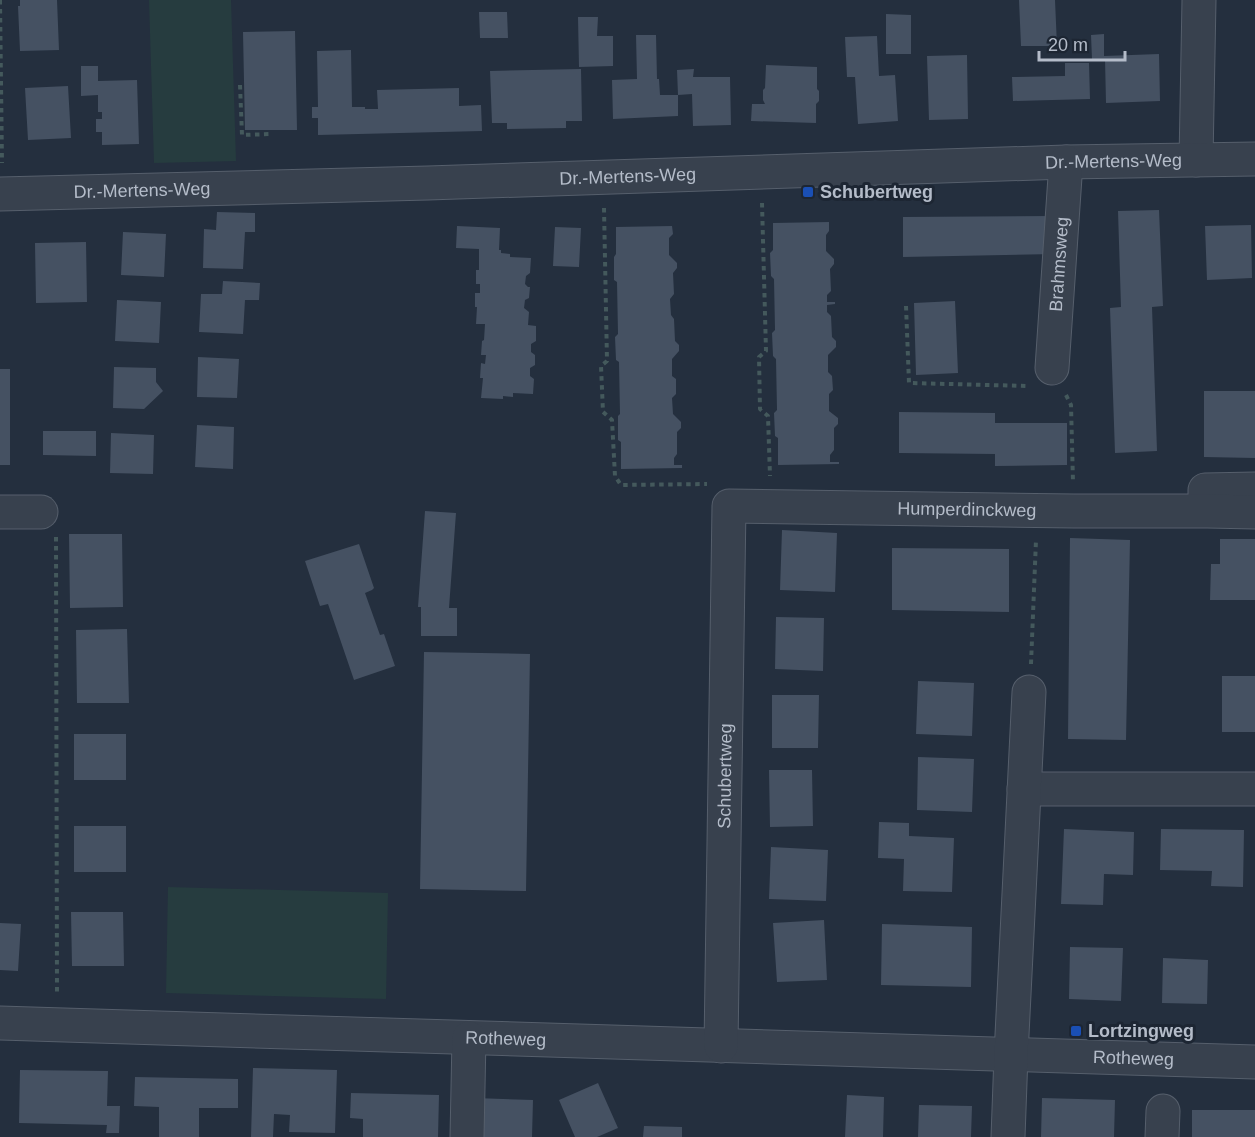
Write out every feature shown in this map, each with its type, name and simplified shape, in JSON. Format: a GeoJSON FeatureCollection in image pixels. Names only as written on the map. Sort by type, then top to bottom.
{"type":"FeatureCollection","features":[{"type":"Feature","properties":{"kind":"street"},"geometry":{"type":"LineString","coordinates":[[1196,160],[1199,0]]}},
{"type":"Feature","properties":{"kind":"street","name":"Dr.-Mertens-Weg"},"geometry":{"type":"LineString","coordinates":[[1,194],[1066,162],[1255,159]]}},
{"type":"Feature","properties":{"kind":"street","name":"Brahmsweg"},"geometry":{"type":"LineString","coordinates":[[1057,377],[1066,162]]}},
{"type":"Feature","properties":{"kind":"street"},"geometry":{"type":"LineString","coordinates":[[1207,510],[1205,490],[1255,489]]}},
{"type":"Feature","properties":{"kind":"street","name":"Humperdinckweg"},"geometry":{"type":"LineString","coordinates":[[729,506],[1255,512]]}},
{"type":"Feature","properties":{"kind":"street","name":"Schubertweg"},"geometry":{"type":"LineString","coordinates":[[721,1046],[729,506]]}},
{"type":"Feature","properties":{"kind":"street"},"geometry":{"type":"LineString","coordinates":[[0,512],[49,523]]}},
{"type":"Feature","properties":{"kind":"street"},"geometry":{"type":"LineString","coordinates":[[1008,1137],[1029,692]]}},
{"type":"Feature","properties":{"kind":"street"},"geometry":{"type":"LineString","coordinates":[[1024,789],[1255,789]]}},
{"type":"Feature","properties":{"kind":"street","name":"Rotheweg"},"geometry":{"type":"LineString","coordinates":[[0,1023],[1255,1062]]}},
{"type":"Feature","properties":{"kind":"street"},"geometry":{"type":"LineString","coordinates":[[467,1137],[469,1038]]}},
{"type":"Feature","properties":{"kind":"path"},"geometry":{"type":"LineString","coordinates":[[0,0],[1,194]]}},
{"type":"Feature","properties":{"kind":"path"},"geometry":{"type":"LineString","coordinates":[[240,85],[242,135],[271,134]]}},
{"type":"Feature","properties":{"kind":"path"},"geometry":{"type":"LineString","coordinates":[[761,172],[766,351],[759,357],[760,409],[768,416],[770,484],[763,489],[764,507]]}},
{"type":"Feature","properties":{"kind":"path"},"geometry":{"type":"LineString","coordinates":[[603,177],[607,361],[601,366],[603,412],[612,420],[615,476],[621,485],[715,484],[729,506]]}},
{"type":"Feature","properties":{"kind":"path"},"geometry":{"type":"LineString","coordinates":[[906,306],[909,383],[1057,377],[1071,405],[1074,511]]}},
{"type":"Feature","properties":{"kind":"path"},"geometry":{"type":"LineString","coordinates":[[1029,692],[1037,510]]}},
{"type":"Feature","properties":{"kind":"path"},"geometry":{"type":"LineString","coordinates":[[49,523],[57,1025]]}},
{"type":"Feature","properties":{"kind":"green space"},"geometry":{"type":"Polygon","coordinates":[[[149,0],[231,0],[236,161],[154,163],[149,0]]]}},
{"type":"Feature","properties":{"kind":"green space"},"geometry":{"type":"Polygon","coordinates":[[[168,887],[388,893],[386,999],[166,993],[168,887]]]}},
{"type":"Feature","properties":{"kind":"building"},"geometry":{"type":"Polygon","coordinates":[[[20,0],[57,0],[59,50],[20,51],[18,6],[20,6],[20,0]]]}},
{"type":"Feature","properties":{"kind":"building"},"geometry":{"type":"Polygon","coordinates":[[[1019,0],[1055,0],[1057,46],[1021,46],[1019,0]]]}},
{"type":"Feature","properties":{"kind":"building"},"geometry":{"type":"Polygon","coordinates":[[[479,12],[507,12],[508,38],[480,38],[479,12]]]}},
{"type":"Feature","properties":{"kind":"building"},"geometry":{"type":"Polygon","coordinates":[[[886,14],[911,15],[911,54],[886,54],[886,14]]]}},
{"type":"Feature","properties":{"kind":"building"},"geometry":{"type":"Polygon","coordinates":[[[578,17],[598,17],[597,36],[613,36],[613,66],[579,67],[578,17]]]}},
{"type":"Feature","properties":{"kind":"building"},"geometry":{"type":"Polygon","coordinates":[[[295,31],[297,130],[245,130],[243,32],[295,31]]]}},
{"type":"Feature","properties":{"kind":"building"},"geometry":{"type":"Polygon","coordinates":[[[1104,34],[1104,56],[1159,54],[1160,101],[1106,103],[1105,59],[1092,59],[1091,35],[1104,34]]]}},
{"type":"Feature","properties":{"kind":"building"},"geometry":{"type":"Polygon","coordinates":[[[636,35],[656,35],[657,79],[659,79],[660,95],[678,95],[678,116],[613,119],[612,80],[637,79],[636,35]]]}},
{"type":"Feature","properties":{"kind":"building"},"geometry":{"type":"Polygon","coordinates":[[[877,36],[879,76],[895,75],[898,121],[858,124],[855,77],[847,77],[845,37],[877,36]]]}},
{"type":"Feature","properties":{"kind":"building"},"geometry":{"type":"Polygon","coordinates":[[[351,50],[352,107],[378,109],[377,90],[459,88],[459,106],[481,105],[482,131],[318,135],[318,118],[312,118],[312,107],[318,107],[317,51],[351,50]]]}},
{"type":"Feature","properties":{"kind":"building"},"geometry":{"type":"Polygon","coordinates":[[[967,55],[968,119],[929,120],[927,56],[967,55]]]}},
{"type":"Feature","properties":{"kind":"building"},"geometry":{"type":"Polygon","coordinates":[[[1065,63],[1089,63],[1090,99],[1013,101],[1012,77],[1065,76],[1065,63]]]}},
{"type":"Feature","properties":{"kind":"building"},"geometry":{"type":"Polygon","coordinates":[[[766,65],[817,67],[819,101],[816,104],[816,123],[751,121],[752,104],[765,104],[763,90],[766,65]]]}},
{"type":"Feature","properties":{"kind":"building"},"geometry":{"type":"Polygon","coordinates":[[[81,66],[98,66],[98,81],[137,80],[139,144],[102,145],[102,132],[96,132],[96,119],[102,119],[102,112],[98,112],[98,95],[81,96],[81,66]]]}},
{"type":"Feature","properties":{"kind":"building"},"geometry":{"type":"Polygon","coordinates":[[[581,69],[582,121],[566,121],[566,128],[507,129],[507,123],[492,123],[490,71],[581,69]]]}},
{"type":"Feature","properties":{"kind":"building"},"geometry":{"type":"Polygon","coordinates":[[[694,69],[693,77],[730,77],[731,125],[693,126],[692,94],[678,95],[677,70],[694,69]]]}},
{"type":"Feature","properties":{"kind":"building"},"geometry":{"type":"Polygon","coordinates":[[[68,86],[71,138],[28,140],[25,88],[68,86]]]}},
{"type":"Feature","properties":{"kind":"building"},"geometry":{"type":"Polygon","coordinates":[[[1159,210],[1163,306],[1152,307],[1157,451],[1115,453],[1110,308],[1121,307],[1118,211],[1159,210]]]}},
{"type":"Feature","properties":{"kind":"building"},"geometry":{"type":"Polygon","coordinates":[[[217,212],[255,213],[255,232],[245,232],[243,269],[203,268],[204,229],[216,230],[217,212]]]}},
{"type":"Feature","properties":{"kind":"building"},"geometry":{"type":"Polygon","coordinates":[[[1053,216],[1054,254],[903,257],[903,217],[1053,216]]]}},
{"type":"Feature","properties":{"kind":"building"},"geometry":{"type":"Polygon","coordinates":[[[829,222],[826,251],[834,259],[834,264],[830,269],[831,291],[827,295],[827,302],[835,302],[835,304],[827,305],[827,312],[831,316],[832,337],[836,341],[836,347],[828,355],[828,372],[832,376],[833,390],[829,394],[829,411],[838,418],[838,424],[834,428],[834,450],[830,455],[830,462],[839,462],[839,464],[778,465],[778,438],[775,436],[774,413],[777,410],[776,359],[773,356],[772,333],[775,330],[774,279],[771,276],[770,253],[773,250],[773,223],[829,222]]]}},
{"type":"Feature","properties":{"kind":"building"},"geometry":{"type":"Polygon","coordinates":[[[1251,225],[1252,278],[1207,280],[1205,226],[1251,225]]]}},
{"type":"Feature","properties":{"kind":"building"},"geometry":{"type":"Polygon","coordinates":[[[457,226],[500,228],[499,250],[501,253],[510,254],[510,257],[531,258],[530,273],[526,276],[525,284],[530,287],[529,298],[525,300],[524,308],[529,312],[528,325],[536,326],[536,341],[531,344],[531,352],[535,355],[535,365],[530,368],[530,376],[534,379],[533,394],[513,393],[513,397],[503,396],[503,399],[481,398],[483,378],[480,378],[481,363],[485,364],[486,355],[481,355],[485,324],[476,324],[475,293],[480,293],[480,284],[476,284],[479,249],[456,248],[457,226]]]}},
{"type":"Feature","properties":{"kind":"building"},"geometry":{"type":"Polygon","coordinates":[[[672,226],[673,234],[669,238],[669,255],[677,263],[677,268],[673,273],[674,294],[670,299],[675,341],[679,345],[679,351],[672,359],[672,376],[676,379],[676,394],[672,398],[673,414],[681,422],[681,428],[677,432],[677,454],[674,458],[674,465],[682,465],[682,468],[621,469],[621,442],[618,440],[619,362],[616,360],[615,337],[618,334],[617,282],[614,280],[616,227],[672,226]]]}},
{"type":"Feature","properties":{"kind":"building"},"geometry":{"type":"Polygon","coordinates":[[[555,227],[581,228],[579,267],[553,266],[555,227]]]}},
{"type":"Feature","properties":{"kind":"building"},"geometry":{"type":"Polygon","coordinates":[[[123,232],[166,234],[164,277],[121,275],[123,232]]]}},
{"type":"Feature","properties":{"kind":"building"},"geometry":{"type":"Polygon","coordinates":[[[86,242],[87,302],[36,303],[35,243],[86,242]]]}},
{"type":"Feature","properties":{"kind":"building"},"geometry":{"type":"Polygon","coordinates":[[[223,281],[260,283],[259,300],[245,300],[243,334],[199,332],[201,294],[222,294],[223,281]]]}},
{"type":"Feature","properties":{"kind":"building"},"geometry":{"type":"Polygon","coordinates":[[[117,300],[161,302],[159,343],[115,341],[117,300]]]}},
{"type":"Feature","properties":{"kind":"building"},"geometry":{"type":"Polygon","coordinates":[[[955,301],[958,373],[916,375],[914,303],[955,301]]]}},
{"type":"Feature","properties":{"kind":"building"},"geometry":{"type":"Polygon","coordinates":[[[198,357],[239,359],[237,398],[197,397],[198,357]]]}},
{"type":"Feature","properties":{"kind":"building"},"geometry":{"type":"Polygon","coordinates":[[[114,367],[156,368],[156,382],[163,391],[144,409],[113,408],[114,367]]]}},
{"type":"Feature","properties":{"kind":"building"},"geometry":{"type":"Polygon","coordinates":[[[0,369],[10,369],[10,465],[0,465],[0,369]]]}},
{"type":"Feature","properties":{"kind":"building"},"geometry":{"type":"Polygon","coordinates":[[[1204,391],[1255,391],[1255,458],[1204,457],[1204,391]]]}},
{"type":"Feature","properties":{"kind":"building"},"geometry":{"type":"Polygon","coordinates":[[[899,412],[995,413],[995,423],[1067,423],[1067,465],[995,466],[995,454],[899,453],[899,412]]]}},
{"type":"Feature","properties":{"kind":"building"},"geometry":{"type":"Polygon","coordinates":[[[197,425],[234,427],[233,469],[195,467],[197,425]]]}},
{"type":"Feature","properties":{"kind":"building"},"geometry":{"type":"Polygon","coordinates":[[[43,431],[96,431],[96,456],[43,455],[43,431]]]}},
{"type":"Feature","properties":{"kind":"building"},"geometry":{"type":"Polygon","coordinates":[[[111,433],[154,435],[153,474],[110,473],[111,433]]]}},
{"type":"Feature","properties":{"kind":"building"},"geometry":{"type":"Polygon","coordinates":[[[425,511],[456,513],[449,608],[457,608],[457,636],[421,636],[421,607],[418,607],[425,511]]]}},
{"type":"Feature","properties":{"kind":"building"},"geometry":{"type":"Polygon","coordinates":[[[782,530],[837,533],[835,592],[780,590],[782,530]]]}},
{"type":"Feature","properties":{"kind":"building"},"geometry":{"type":"Polygon","coordinates":[[[69,534],[122,534],[123,607],[70,608],[69,534]]]}},
{"type":"Feature","properties":{"kind":"building"},"geometry":{"type":"Polygon","coordinates":[[[1070,538],[1130,540],[1126,740],[1068,739],[1070,538]]]}},
{"type":"Feature","properties":{"kind":"building"},"geometry":{"type":"Polygon","coordinates":[[[1220,539],[1255,539],[1255,600],[1210,600],[1211,564],[1220,564],[1220,539]]]}},
{"type":"Feature","properties":{"kind":"building"},"geometry":{"type":"Polygon","coordinates":[[[359,544],[374,588],[365,593],[380,635],[384,634],[395,666],[354,680],[328,604],[320,606],[305,561],[359,544]]]}},
{"type":"Feature","properties":{"kind":"building"},"geometry":{"type":"Polygon","coordinates":[[[892,548],[1009,549],[1009,612],[892,610],[892,548]]]}},
{"type":"Feature","properties":{"kind":"building"},"geometry":{"type":"Polygon","coordinates":[[[776,617],[824,618],[823,671],[775,669],[776,617]]]}},
{"type":"Feature","properties":{"kind":"building"},"geometry":{"type":"Polygon","coordinates":[[[127,629],[129,703],[77,703],[76,630],[127,629]]]}},
{"type":"Feature","properties":{"kind":"building"},"geometry":{"type":"Polygon","coordinates":[[[424,652],[530,654],[526,891],[420,889],[424,652]]]}},
{"type":"Feature","properties":{"kind":"building"},"geometry":{"type":"Polygon","coordinates":[[[1222,676],[1255,676],[1255,732],[1222,732],[1222,676]]]}},
{"type":"Feature","properties":{"kind":"building"},"geometry":{"type":"Polygon","coordinates":[[[918,681],[974,683],[972,736],[916,734],[918,681]]]}},
{"type":"Feature","properties":{"kind":"building"},"geometry":{"type":"Polygon","coordinates":[[[772,695],[819,695],[818,748],[772,748],[772,695]]]}},
{"type":"Feature","properties":{"kind":"building"},"geometry":{"type":"Polygon","coordinates":[[[74,734],[126,734],[126,780],[74,780],[74,734]]]}},
{"type":"Feature","properties":{"kind":"building"},"geometry":{"type":"Polygon","coordinates":[[[918,757],[974,759],[972,812],[917,810],[918,757]]]}},
{"type":"Feature","properties":{"kind":"building"},"geometry":{"type":"Polygon","coordinates":[[[769,770],[812,770],[813,826],[770,827],[769,770]]]}},
{"type":"Feature","properties":{"kind":"building"},"geometry":{"type":"Polygon","coordinates":[[[879,822],[909,823],[909,836],[954,838],[952,892],[903,891],[904,859],[878,858],[879,822]]]}},
{"type":"Feature","properties":{"kind":"building"},"geometry":{"type":"Polygon","coordinates":[[[74,826],[126,826],[126,872],[74,872],[74,826]]]}},
{"type":"Feature","properties":{"kind":"building"},"geometry":{"type":"Polygon","coordinates":[[[1064,829],[1134,832],[1133,875],[1104,874],[1103,905],[1061,904],[1064,829]]]}},
{"type":"Feature","properties":{"kind":"building"},"geometry":{"type":"Polygon","coordinates":[[[1161,829],[1244,830],[1243,887],[1211,886],[1212,871],[1160,870],[1161,829]]]}},
{"type":"Feature","properties":{"kind":"building"},"geometry":{"type":"Polygon","coordinates":[[[771,847],[828,850],[826,901],[769,899],[771,847]]]}},
{"type":"Feature","properties":{"kind":"building"},"geometry":{"type":"Polygon","coordinates":[[[71,912],[123,912],[124,966],[72,966],[71,912]]]}},
{"type":"Feature","properties":{"kind":"building"},"geometry":{"type":"Polygon","coordinates":[[[824,920],[827,980],[777,982],[773,923],[824,920]]]}},
{"type":"Feature","properties":{"kind":"building"},"geometry":{"type":"Polygon","coordinates":[[[0,923],[21,924],[18,971],[0,970],[0,923]]]}},
{"type":"Feature","properties":{"kind":"building"},"geometry":{"type":"Polygon","coordinates":[[[882,924],[972,927],[971,987],[881,985],[882,924]]]}},
{"type":"Feature","properties":{"kind":"building"},"geometry":{"type":"Polygon","coordinates":[[[1070,947],[1123,948],[1121,1001],[1069,999],[1070,947]]]}},
{"type":"Feature","properties":{"kind":"building"},"geometry":{"type":"Polygon","coordinates":[[[1163,958],[1208,960],[1207,1004],[1162,1003],[1163,958]]]}},
{"type":"Feature","properties":{"kind":"building"},"geometry":{"type":"Polygon","coordinates":[[[253,1068],[337,1070],[335,1133],[289,1132],[290,1115],[274,1114],[273,1137],[251,1137],[253,1068]]]}},
{"type":"Feature","properties":{"kind":"building"},"geometry":{"type":"Polygon","coordinates":[[[20,1070],[108,1071],[107,1106],[120,1106],[119,1133],[106,1133],[107,1125],[19,1123],[20,1070]]]}},
{"type":"Feature","properties":{"kind":"building"},"geometry":{"type":"Polygon","coordinates":[[[135,1077],[238,1079],[238,1108],[199,1108],[199,1137],[159,1137],[159,1107],[134,1106],[135,1077]]]}},
{"type":"Feature","properties":{"kind":"building"},"geometry":{"type":"Polygon","coordinates":[[[598,1083],[618,1128],[597,1137],[575,1137],[559,1100],[598,1083]]]}},
{"type":"Feature","properties":{"kind":"building"},"geometry":{"type":"Polygon","coordinates":[[[351,1093],[439,1095],[438,1137],[363,1137],[363,1119],[350,1118],[351,1093]]]}},
{"type":"Feature","properties":{"kind":"building"},"geometry":{"type":"Polygon","coordinates":[[[847,1095],[884,1097],[883,1137],[845,1137],[847,1095]]]}},
{"type":"Feature","properties":{"kind":"building"},"geometry":{"type":"Polygon","coordinates":[[[475,1098],[533,1100],[532,1137],[473,1137],[475,1098]]]}},
{"type":"Feature","properties":{"kind":"building"},"geometry":{"type":"Polygon","coordinates":[[[1042,1098],[1115,1100],[1114,1137],[1041,1137],[1042,1098]]]}},
{"type":"Feature","properties":{"kind":"building"},"geometry":{"type":"Polygon","coordinates":[[[919,1105],[972,1106],[971,1137],[918,1137],[919,1105]]]}},
{"type":"Feature","properties":{"kind":"building"},"geometry":{"type":"Polygon","coordinates":[[[1192,1110],[1255,1110],[1255,1137],[1192,1137],[1192,1110]]]}},
{"type":"Feature","properties":{"kind":"building"},"geometry":{"type":"Polygon","coordinates":[[[644,1126],[682,1127],[682,1137],[643,1137],[644,1126]]]}},
{"type":"Feature","properties":{"kind":"place","name":"Schubertweg"},"geometry":{"type":"Point","coordinates":[808,192]}},
{"type":"Feature","properties":{"kind":"place","name":"Lortzingweg"},"geometry":{"type":"Point","coordinates":[1076,1031]}}]}
